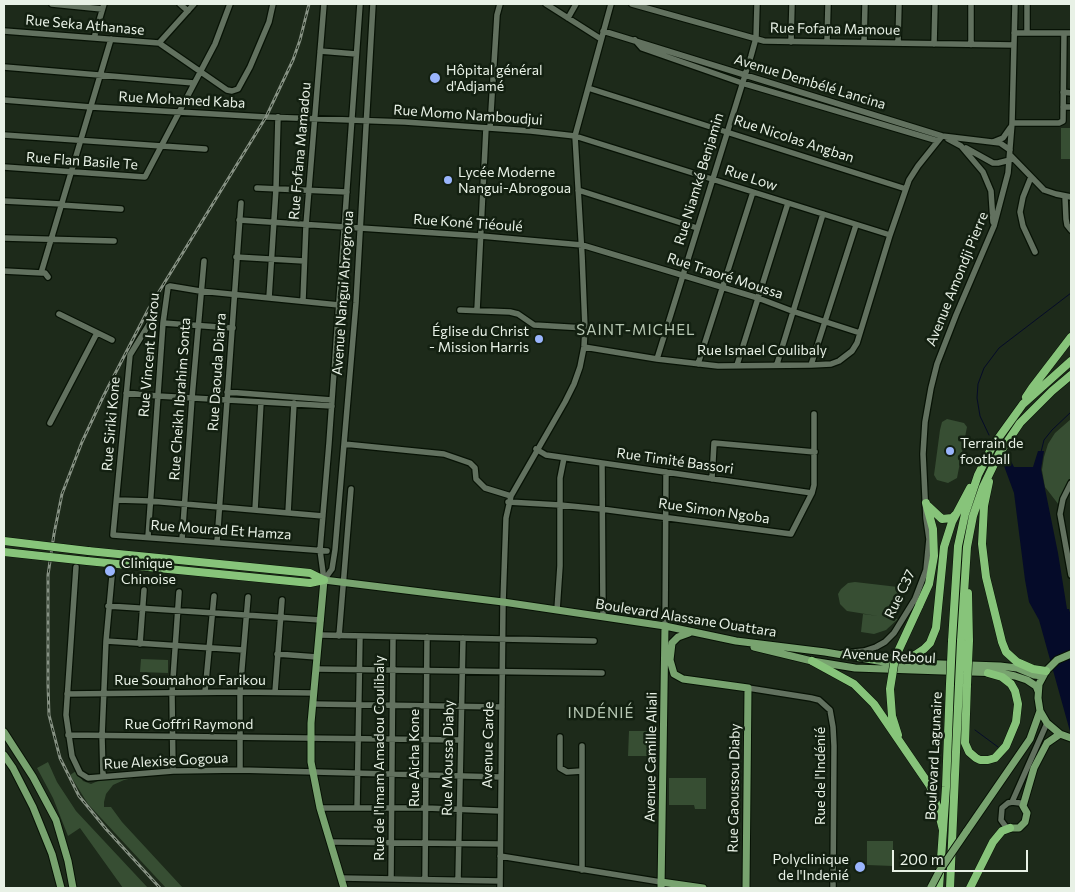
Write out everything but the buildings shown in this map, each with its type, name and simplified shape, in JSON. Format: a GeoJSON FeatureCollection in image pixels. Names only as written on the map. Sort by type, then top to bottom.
{"type":"FeatureCollection","features":[{"type":"Feature","properties":{"kind":"highway"},"geometry":{"type":"LineString","coordinates":[[870,659],[906,658],[916,655],[930,643],[936,628],[944,546],[955,515],[992,447],[1023,404],[1032,388],[1071,337]]}},
{"type":"Feature","properties":{"kind":"highway"},"geometry":{"type":"LineString","coordinates":[[1023,404],[1071,361]]}},
{"type":"Feature","properties":{"kind":"highway"},"geometry":{"type":"LineString","coordinates":[[988,673],[1002,677],[1011,684],[1018,704],[1016,722],[1006,746],[995,758],[980,760],[969,752],[965,743],[963,684],[965,564],[973,516],[992,468],[1011,436],[1030,412],[1071,375]]}},
{"type":"Feature","properties":{"kind":"highway"},"geometry":{"type":"LineString","coordinates":[[992,468],[984,506],[982,544],[986,577],[1002,642],[1006,652],[1017,662],[1033,669],[1046,671]]}},
{"type":"Feature","properties":{"kind":"highway","name":"Boulevard Lagunaire"},"geometry":{"type":"LineString","coordinates":[[939,888],[948,746],[956,564],[959,538],[967,506],[978,475]]}},
{"type":"Feature","properties":{"kind":"highway"},"geometry":{"type":"LineString","coordinates":[[926,503],[942,519],[948,519],[955,515]]}},
{"type":"Feature","properties":{"kind":"highway"},"geometry":{"type":"LineString","coordinates":[[906,753],[892,716],[890,689],[895,658],[928,584],[934,556],[933,529],[926,503]]}},
{"type":"Feature","properties":{"kind":"highway"},"geometry":{"type":"LineString","coordinates":[[4,541],[310,573],[324,580]]}},
{"type":"Feature","properties":{"kind":"highway"},"geometry":{"type":"LineString","coordinates":[[4,552],[310,582],[324,580]]}},
{"type":"Feature","properties":{"kind":"highway"},"geometry":{"type":"LineString","coordinates":[[812,661],[844,677],[866,694],[930,786],[938,806],[943,830]]}},
{"type":"Feature","properties":{"kind":"highway","name":"Boulevard Lagunaire"},"geometry":{"type":"LineString","coordinates":[[950,888],[963,684]]}},
{"type":"Feature","properties":{"kind":"highway"},"geometry":{"type":"LineString","coordinates":[[970,888],[993,842],[1002,832],[1010,828]]}},
{"type":"Feature","properties":{"kind":"main road","name":"Boulevard Alassane Ouattara"},"geometry":{"type":"LineString","coordinates":[[324,580],[502,602],[665,626],[736,642],[870,659],[909,663],[1000,666],[1017,668],[1034,675],[1046,671]]}},
{"type":"Feature","properties":{"kind":"main road","name":"Avenue Nangui Abrogroua"},"geometry":{"type":"LineString","coordinates":[[324,580],[311,738],[313,772],[320,808],[344,888]]}},
{"type":"Feature","properties":{"kind":"main road","name":"Avenue Camille Aliali"},"geometry":{"type":"LineString","coordinates":[[661,885],[665,626]]}},
{"type":"Feature","properties":{"kind":"main road"},"geometry":{"type":"LineString","coordinates":[[665,690],[675,674],[670,650],[672,643],[675,638],[694,632]]}},
{"type":"Feature","properties":{"kind":"main road","name":"Avenue Reboul"},"geometry":{"type":"LineString","coordinates":[[736,642],[812,661],[855,668],[988,673],[1015,676],[1027,680],[1036,686],[1038,691]]}},
{"type":"Feature","properties":{"kind":"main road"},"geometry":{"type":"LineString","coordinates":[[1066,736],[1047,723],[1040,711],[1038,691],[1046,671],[1056,660],[1071,654]]}},
{"type":"Feature","properties":{"kind":"main road","name":"Rue de l'Indénié"},"geometry":{"type":"LineString","coordinates":[[675,674],[688,680],[748,688]]}},
{"type":"Feature","properties":{"kind":"main road","name":"Rue Gaoussou Diaby"},"geometry":{"type":"LineString","coordinates":[[746,888],[748,688]]}},
{"type":"Feature","properties":{"kind":"main road"},"geometry":{"type":"LineString","coordinates":[[930,888],[940,870],[1030,739],[1040,711]]}},
{"type":"Feature","properties":{"kind":"main road"},"geometry":{"type":"LineString","coordinates":[[4,732],[33,777],[56,820],[78,888]]}},
{"type":"Feature","properties":{"kind":"main road"},"geometry":{"type":"LineString","coordinates":[[1010,828],[1019,828],[1026,822],[1027,813],[1023,806],[1029,782],[1037,760],[1047,743],[1066,736]]}},
{"type":"Feature","properties":{"kind":"main road"},"geometry":{"type":"LineString","coordinates":[[4,755],[13,768],[33,807],[52,854],[60,886]]}},
{"type":"Feature","properties":{"kind":"main road"},"geometry":{"type":"LineString","coordinates":[[68,861],[73,888]]}},
{"type":"Feature","properties":{"kind":"main road"},"geometry":{"type":"LineString","coordinates":[[661,885],[703,888]]}},
{"type":"Feature","properties":{"kind":"main road"},"geometry":{"type":"LineString","coordinates":[[674,888],[682,885]]}},
{"type":"Feature","properties":{"kind":"street"},"geometry":{"type":"LineString","coordinates":[[52,4],[103,6],[94,38]]}},
{"type":"Feature","properties":{"kind":"street"},"geometry":{"type":"LineString","coordinates":[[180,4],[188,11]]}},
{"type":"Feature","properties":{"kind":"street"},"geometry":{"type":"LineString","coordinates":[[159,43],[194,4]]}},
{"type":"Feature","properties":{"kind":"street","name":"Rue Flan Basile Te"},"geometry":{"type":"LineString","coordinates":[[4,167],[145,177],[201,71],[223,24],[230,4]]}},
{"type":"Feature","properties":{"kind":"street","name":"Rue Seka Athanase"},"geometry":{"type":"LineString","coordinates":[[4,31],[159,43],[227,90],[232,91],[238,89],[250,67],[273,4]]}},
{"type":"Feature","properties":{"kind":"street","name":"Rue Fofana Mamadou"},"geometry":{"type":"LineString","coordinates":[[303,300],[306,225],[324,4]]}},
{"type":"Feature","properties":{"kind":"street","name":"Avenue Nangui Abrogroua"},"geometry":{"type":"LineString","coordinates":[[324,580],[320,550],[360,4]]}},
{"type":"Feature","properties":{"kind":"street","name":"Avenue Nangui Abrogroua"},"geometry":{"type":"LineString","coordinates":[[324,580],[332,568],[335,550],[356,303],[356,228],[373,4]]}},
{"type":"Feature","properties":{"kind":"street"},"geometry":{"type":"LineString","coordinates":[[477,310],[488,128],[497,15],[500,4]]}},
{"type":"Feature","properties":{"kind":"street"},"geometry":{"type":"LineString","coordinates":[[546,4],[601,39]]}},
{"type":"Feature","properties":{"kind":"street"},"geometry":{"type":"LineString","coordinates":[[568,18],[576,4]]}},
{"type":"Feature","properties":{"kind":"street"},"geometry":{"type":"LineString","coordinates":[[508,502],[536,449],[565,402],[580,366],[584,348],[582,245],[575,136],[611,4]]}},
{"type":"Feature","properties":{"kind":"street","name":"Rue Fofana Mamoue"},"geometry":{"type":"LineString","coordinates":[[632,4],[764,41],[1014,46]]}},
{"type":"Feature","properties":{"kind":"street","name":"Rue Niamké Benjamin"},"geometry":{"type":"LineString","coordinates":[[656,359],[756,38],[756,4]]}},
{"type":"Feature","properties":{"kind":"street"},"geometry":{"type":"LineString","coordinates":[[791,42],[792,4]]}},
{"type":"Feature","properties":{"kind":"street"},"geometry":{"type":"LineString","coordinates":[[827,41],[828,4]]}},
{"type":"Feature","properties":{"kind":"street"},"geometry":{"type":"LineString","coordinates":[[864,42],[865,4]]}},
{"type":"Feature","properties":{"kind":"street"},"geometry":{"type":"LineString","coordinates":[[898,43],[899,4]]}},
{"type":"Feature","properties":{"kind":"street"},"geometry":{"type":"LineString","coordinates":[[934,44],[935,4]]}},
{"type":"Feature","properties":{"kind":"street"},"geometry":{"type":"LineString","coordinates":[[971,4],[971,45]]}},
{"type":"Feature","properties":{"kind":"street","name":"Avenue Amondji Pierre"},"geometry":{"type":"LineString","coordinates":[[926,503],[923,446],[931,388],[956,315],[994,226],[1008,173],[1012,123],[1015,4]]}},
{"type":"Feature","properties":{"kind":"street"},"geometry":{"type":"LineString","coordinates":[[1027,4],[1027,33]]}},
{"type":"Feature","properties":{"kind":"street","name":"Avenue Dembélé Lancina"},"geometry":{"type":"LineString","coordinates":[[603,31],[942,136],[1000,143],[1010,155]]}},
{"type":"Feature","properties":{"kind":"street"},"geometry":{"type":"LineString","coordinates":[[1014,33],[1071,33]]}},
{"type":"Feature","properties":{"kind":"street"},"geometry":{"type":"LineString","coordinates":[[990,142],[998,140],[1007,134],[1012,123],[1062,122],[1064,33]]}},
{"type":"Feature","properties":{"kind":"street"},"geometry":{"type":"LineString","coordinates":[[41,273],[111,39]]}},
{"type":"Feature","properties":{"kind":"street"},"geometry":{"type":"LineString","coordinates":[[635,40],[642,48],[742,83],[938,142]]}},
{"type":"Feature","properties":{"kind":"street"},"geometry":{"type":"LineString","coordinates":[[320,52],[356,54]]}},
{"type":"Feature","properties":{"kind":"street"},"geometry":{"type":"LineString","coordinates":[[4,67],[194,83]]}},
{"type":"Feature","properties":{"kind":"street","name":"Rue Nicolas Angban"},"geometry":{"type":"LineString","coordinates":[[588,88],[906,189]]}},
{"type":"Feature","properties":{"kind":"street"},"geometry":{"type":"LineString","coordinates":[[1063,92],[1071,93]]}},
{"type":"Feature","properties":{"kind":"street","name":"Rue Mohamed Kaba"},"geometry":{"type":"LineString","coordinates":[[4,100],[90,107],[363,120]]}},
{"type":"Feature","properties":{"kind":"street"},"geometry":{"type":"LineString","coordinates":[[1063,107],[1071,107]]}},
{"type":"Feature","properties":{"kind":"street"},"geometry":{"type":"LineString","coordinates":[[269,298],[276,189],[278,117]]}},
{"type":"Feature","properties":{"kind":"street","name":"Rue Momo Namboudjui"},"geometry":{"type":"LineString","coordinates":[[363,120],[575,136]]}},
{"type":"Feature","properties":{"kind":"street"},"geometry":{"type":"LineString","coordinates":[[4,134],[205,149]]}},
{"type":"Feature","properties":{"kind":"street","name":"Rue Low"},"geometry":{"type":"LineString","coordinates":[[575,136],[890,235]]}},
{"type":"Feature","properties":{"kind":"street"},"geometry":{"type":"LineString","coordinates":[[942,136],[993,162],[998,163],[1010,155],[1044,190],[1068,197],[1066,219],[1067,225],[1071,230]]}},
{"type":"Feature","properties":{"kind":"street","name":"Rue Ismael Coulibaly"},"geometry":{"type":"LineString","coordinates":[[584,348],[698,364],[811,365],[831,364],[846,357],[857,343],[890,235],[913,172],[942,136]]}},
{"type":"Feature","properties":{"kind":"street"},"geometry":{"type":"LineString","coordinates":[[962,146],[978,164],[988,182],[991,191],[994,226]]}},
{"type":"Feature","properties":{"kind":"street"},"geometry":{"type":"LineString","coordinates":[[1031,177],[1023,198],[1021,219],[1035,252]]}},
{"type":"Feature","properties":{"kind":"street"},"geometry":{"type":"LineString","coordinates":[[257,188],[347,192]]}},
{"type":"Feature","properties":{"kind":"street"},"geometry":{"type":"LineString","coordinates":[[578,190],[697,228]]}},
{"type":"Feature","properties":{"kind":"street"},"geometry":{"type":"LineString","coordinates":[[698,364],[753,192]]}},
{"type":"Feature","properties":{"kind":"street"},"geometry":{"type":"LineString","coordinates":[[4,201],[120,209]]}},
{"type":"Feature","properties":{"kind":"street"},"geometry":{"type":"LineString","coordinates":[[737,365],[788,203]]}},
{"type":"Feature","properties":{"kind":"street","name":"Rue Daouda Diarra"},"geometry":{"type":"LineString","coordinates":[[217,542],[240,204]]}},
{"type":"Feature","properties":{"kind":"street"},"geometry":{"type":"LineString","coordinates":[[776,364],[823,214]]}},
{"type":"Feature","properties":{"kind":"street","name":"Rue Koné Tiéoulé"},"geometry":{"type":"LineString","coordinates":[[239,220],[481,236],[582,245]]}},
{"type":"Feature","properties":{"kind":"street"},"geometry":{"type":"LineString","coordinates":[[811,365],[856,225]]}},
{"type":"Feature","properties":{"kind":"street"},"geometry":{"type":"LineString","coordinates":[[4,238],[114,241]]}},
{"type":"Feature","properties":{"kind":"street","name":"Rue Traoré Moussa"},"geometry":{"type":"LineString","coordinates":[[582,245],[683,274],[860,333]]}},
{"type":"Feature","properties":{"kind":"street"},"geometry":{"type":"LineString","coordinates":[[236,257],[304,261]]}},
{"type":"Feature","properties":{"kind":"street","name":"Rue Cheikh Ibrahim Sonta"},"geometry":{"type":"LineString","coordinates":[[182,540],[197,326],[204,261]]}},
{"type":"Feature","properties":{"kind":"street"},"geometry":{"type":"LineString","coordinates":[[4,270],[45,273],[48,277]]}},
{"type":"Feature","properties":{"kind":"street","name":"Rue Vincent Lokrou"},"geometry":{"type":"LineString","coordinates":[[148,537],[163,323],[168,287],[339,305]]}},
{"type":"Feature","properties":{"kind":"street"},"geometry":{"type":"LineString","coordinates":[[460,310],[510,312],[518,314],[534,325],[585,328]]}},
{"type":"Feature","properties":{"kind":"street"},"geometry":{"type":"LineString","coordinates":[[59,314],[112,340]]}},
{"type":"Feature","properties":{"kind":"street","name":"Rue Siriki Kone"},"geometry":{"type":"LineString","coordinates":[[113,535],[130,355],[151,321]]}},
{"type":"Feature","properties":{"kind":"street"},"geometry":{"type":"LineString","coordinates":[[163,323],[233,328]]}},
{"type":"Feature","properties":{"kind":"street"},"geometry":{"type":"LineString","coordinates":[[50,423],[97,333]]}},
{"type":"Feature","properties":{"kind":"street"},"geometry":{"type":"LineString","coordinates":[[228,392],[332,403]]}},
{"type":"Feature","properties":{"kind":"street"},"geometry":{"type":"LineString","coordinates":[[126,393],[262,402],[332,403]]}},
{"type":"Feature","properties":{"kind":"street"},"geometry":{"type":"LineString","coordinates":[[254,510],[262,402]]}},
{"type":"Feature","properties":{"kind":"street"},"geometry":{"type":"LineString","coordinates":[[288,513],[294,403]]}},
{"type":"Feature","properties":{"kind":"street","name":"Rue Simon Ngoba"},"geometry":{"type":"LineString","coordinates":[[508,502],[602,509],[791,534],[812,493],[815,480],[814,414]]}},
{"type":"Feature","properties":{"kind":"street"},"geometry":{"type":"LineString","coordinates":[[712,479],[714,442],[815,452]]}},
{"type":"Feature","properties":{"kind":"street"},"geometry":{"type":"LineString","coordinates":[[344,444],[444,454],[470,463],[475,468],[476,479],[485,488],[511,496]]}},
{"type":"Feature","properties":{"kind":"street","name":"Rue Timité Bassori"},"geometry":{"type":"LineString","coordinates":[[536,449],[546,455],[564,458],[812,493]]}},
{"type":"Feature","properties":{"kind":"street"},"geometry":{"type":"LineString","coordinates":[[557,610],[560,566],[560,478],[564,458]]}},
{"type":"Feature","properties":{"kind":"street"},"geometry":{"type":"LineString","coordinates":[[602,463],[603,617]]}},
{"type":"Feature","properties":{"kind":"street"},"geometry":{"type":"LineString","coordinates":[[665,626],[666,472]]}},
{"type":"Feature","properties":{"kind":"street"},"geometry":{"type":"LineString","coordinates":[[1071,483],[1063,499],[1060,514],[1071,574]]}},
{"type":"Feature","properties":{"kind":"street"},"geometry":{"type":"LineString","coordinates":[[339,636],[351,490]]}},
{"type":"Feature","properties":{"kind":"street"},"geometry":{"type":"LineString","coordinates":[[117,500],[150,501],[323,516]]}},
{"type":"Feature","properties":{"kind":"street","name":"Avenue Carde"},"geometry":{"type":"LineString","coordinates":[[500,888],[502,602],[508,502]]}},
{"type":"Feature","properties":{"kind":"street","name":"Rue C37"},"geometry":{"type":"LineString","coordinates":[[838,654],[864,651],[885,642],[894,633],[907,614],[919,590],[926,570],[928,539],[926,503]]}},
{"type":"Feature","properties":{"kind":"street","name":"Rue Mourad Et Hamza"},"geometry":{"type":"LineString","coordinates":[[113,535],[327,551]]}},
{"type":"Feature","properties":{"kind":"street","name":"Rue Alexise Gogoua"},"geometry":{"type":"LineString","coordinates":[[76,567],[66,715],[72,756],[82,774],[88,778],[172,771],[240,770],[500,777]]}},
{"type":"Feature","properties":{"kind":"street"},"geometry":{"type":"LineString","coordinates":[[103,776],[103,693],[108,606],[112,576]]}},
{"type":"Feature","properties":{"kind":"street"},"geometry":{"type":"LineString","coordinates":[[140,644],[144,590]]}},
{"type":"Feature","properties":{"kind":"street"},"geometry":{"type":"LineString","coordinates":[[172,771],[172,693],[178,592]]}},
{"type":"Feature","properties":{"kind":"street"},"geometry":{"type":"LineString","coordinates":[[205,692],[214,596]]}},
{"type":"Feature","properties":{"kind":"street"},"geometry":{"type":"LineString","coordinates":[[240,770],[240,692],[248,597]]}},
{"type":"Feature","properties":{"kind":"street"},"geometry":{"type":"LineString","coordinates":[[275,692],[282,600]]}},
{"type":"Feature","properties":{"kind":"street"},"geometry":{"type":"LineString","coordinates":[[108,606],[321,620]]}},
{"type":"Feature","properties":{"kind":"street"},"geometry":{"type":"LineString","coordinates":[[320,635],[360,638],[428,637],[594,641]]}},
{"type":"Feature","properties":{"kind":"street","name":"Rue de l'Imam Amadou Coulibaly"},"geometry":{"type":"LineString","coordinates":[[391,879],[393,637]]}},
{"type":"Feature","properties":{"kind":"street","name":"Rue Aicha Kone"},"geometry":{"type":"LineString","coordinates":[[426,879],[428,637]]}},
{"type":"Feature","properties":{"kind":"street"},"geometry":{"type":"LineString","coordinates":[[357,808],[356,773],[360,638]]}},
{"type":"Feature","properties":{"kind":"street","name":"Rue Moussa Diaby"},"geometry":{"type":"LineString","coordinates":[[458,880],[463,638]]}},
{"type":"Feature","properties":{"kind":"street"},"geometry":{"type":"LineString","coordinates":[[106,641],[243,650]]}},
{"type":"Feature","properties":{"kind":"street"},"geometry":{"type":"LineString","coordinates":[[277,654],[317,657]]}},
{"type":"Feature","properties":{"kind":"street"},"geometry":{"type":"LineString","coordinates":[[316,670],[602,673]]}},
{"type":"Feature","properties":{"kind":"street","name":"Rue de l'Indénié"},"geometry":{"type":"LineString","coordinates":[[748,688],[811,698],[825,704],[830,710],[834,746],[833,888]]}},
{"type":"Feature","properties":{"kind":"street","name":"Rue Soumahoro Farikou"},"geometry":{"type":"LineString","coordinates":[[67,694],[314,693]]}},
{"type":"Feature","properties":{"kind":"street"},"geometry":{"type":"LineString","coordinates":[[313,704],[502,707]]}},
{"type":"Feature","properties":{"kind":"street"},"geometry":{"type":"LineString","coordinates":[[1012,802],[1047,723]]}},
{"type":"Feature","properties":{"kind":"street","name":"Rue Goffri Raymond"},"geometry":{"type":"LineString","coordinates":[[68,734],[461,740]]}},
{"type":"Feature","properties":{"kind":"street"},"geometry":{"type":"LineString","coordinates":[[560,737],[560,768],[566,772],[582,771]]}},
{"type":"Feature","properties":{"kind":"street"},"geometry":{"type":"LineString","coordinates":[[582,746],[582,870]]}},
{"type":"Feature","properties":{"kind":"street"},"geometry":{"type":"LineString","coordinates":[[1010,828],[1003,824],[1000,816],[1002,808],[1012,802],[1020,803],[1023,806]]}},
{"type":"Feature","properties":{"kind":"street"},"geometry":{"type":"LineString","coordinates":[[320,808],[426,808],[500,811]]}},
{"type":"Feature","properties":{"kind":"street"},"geometry":{"type":"LineString","coordinates":[[330,842],[500,844]]}},
{"type":"Feature","properties":{"kind":"street"},"geometry":{"type":"LineString","coordinates":[[500,856],[661,885]]}},
{"type":"Feature","properties":{"kind":"street"},"geometry":{"type":"LineString","coordinates":[[341,878],[500,881]]}},
{"type":"Feature","properties":{"kind":"green space"},"geometry":{"type":"Polygon","coordinates":[[[1061,128],[1071,128],[1071,159],[1061,159],[1061,128]]]}},
{"type":"Feature","properties":{"kind":"green space","name":"Terrain de football"},"geometry":{"type":"Polygon","coordinates":[[[947,419],[964,423],[967,427],[957,478],[948,483],[937,480],[934,475],[940,430],[942,422],[947,419]]]}},
{"type":"Feature","properties":{"kind":"green space"},"geometry":{"type":"Polygon","coordinates":[[[1071,419],[1071,489],[1062,509],[1045,487],[1042,470],[1048,444],[1055,433],[1071,419]]]}},
{"type":"Feature","properties":{"kind":"green space"},"geometry":{"type":"Polygon","coordinates":[[[855,582],[898,587],[897,591],[901,599],[899,609],[891,616],[886,617],[898,619],[886,630],[874,634],[861,632],[863,614],[878,616],[847,611],[840,604],[838,594],[841,589],[848,583],[855,582]]]}},
{"type":"Feature","properties":{"kind":"green space"},"geometry":{"type":"Polygon","coordinates":[[[141,659],[168,660],[168,673],[140,672],[141,659]]]}},
{"type":"Feature","properties":{"kind":"green space"},"geometry":{"type":"Polygon","coordinates":[[[629,731],[654,731],[654,756],[628,756],[629,731]]]}},
{"type":"Feature","properties":{"kind":"green space"},"geometry":{"type":"Polygon","coordinates":[[[48,762],[57,782],[76,811],[148,888],[123,888],[80,828],[68,836],[53,798],[37,768],[48,762]]]}},
{"type":"Feature","properties":{"kind":"green space"},"geometry":{"type":"Polygon","coordinates":[[[76,771],[83,781],[91,784],[100,780],[106,774],[197,771],[196,774],[142,776],[124,780],[113,785],[106,794],[104,802],[104,807],[111,807],[122,822],[183,888],[166,888],[88,804],[70,775],[76,771]]]}},
{"type":"Feature","properties":{"kind":"green space"},"geometry":{"type":"Polygon","coordinates":[[[669,778],[706,778],[706,809],[695,809],[694,805],[669,805],[669,778]]]}},
{"type":"Feature","properties":{"kind":"green space"},"geometry":{"type":"Polygon","coordinates":[[[867,841],[893,841],[893,866],[867,865],[867,841]]]}},
{"type":"Feature","properties":{"kind":"water"},"geometry":{"type":"Polygon","coordinates":[[[1038,451],[1044,451],[1041,469],[1067,609],[1069,609],[1071,616],[1071,735],[1039,620],[1029,602],[1014,493],[1004,466],[1009,457],[1014,467],[1033,467],[1038,451]]]}},
{"type":"Feature","properties":{"kind":"waterway"},"geometry":{"type":"LineString","coordinates":[[989,435],[980,416],[977,398],[978,384],[984,368],[999,348],[1071,293]]}},
{"type":"Feature","properties":{"kind":"waterway"},"geometry":{"type":"LineString","coordinates":[[1041,452],[1044,440],[1071,412]]}},
{"type":"Feature","properties":{"kind":"waterway"},"geometry":{"type":"LineString","coordinates":[[932,698],[936,701]]}},
{"type":"Feature","properties":{"kind":"waterway"},"geometry":{"type":"LineString","coordinates":[[975,730],[998,747]]}},
{"type":"Feature","properties":{"kind":"railway"},"geometry":{"type":"LineString","coordinates":[[160,888],[106,829],[79,796],[60,758],[49,715],[48,685],[48,575],[54,534],[62,494],[82,442],[104,395],[149,308],[266,117],[293,60],[309,4]]}},
{"type":"Feature","properties":{"kind":"place","name":"Hôpital général d'Adjamé"},"geometry":{"type":"Point","coordinates":[435,78]}},
{"type":"Feature","properties":{"kind":"place","name":"Lycée Moderne Nangui-Abrogoua"},"geometry":{"type":"Point","coordinates":[448,180]}},
{"type":"Feature","properties":{"kind":"place","name":"Église du Christ - Mission Harris"},"geometry":{"type":"Point","coordinates":[539,339]}},
{"type":"Feature","properties":{"kind":"place","name":"Terrain de football"},"geometry":{"type":"Point","coordinates":[950,451]}},
{"type":"Feature","properties":{"kind":"place","name":"Clinique Chinoise"},"geometry":{"type":"Point","coordinates":[110,571]}},
{"type":"Feature","properties":{"kind":"place","name":"Polyclinique de l'Indenié"},"geometry":{"type":"Point","coordinates":[860,867]}},
{"type":"Feature","properties":{"kind":"district","name":"SAINT-MICHEL"},"geometry":{"type":"Point","coordinates":[636,330]}},
{"type":"Feature","properties":{"kind":"district","name":"INDÉNIÉ"},"geometry":{"type":"Point","coordinates":[601,713]}}]}
